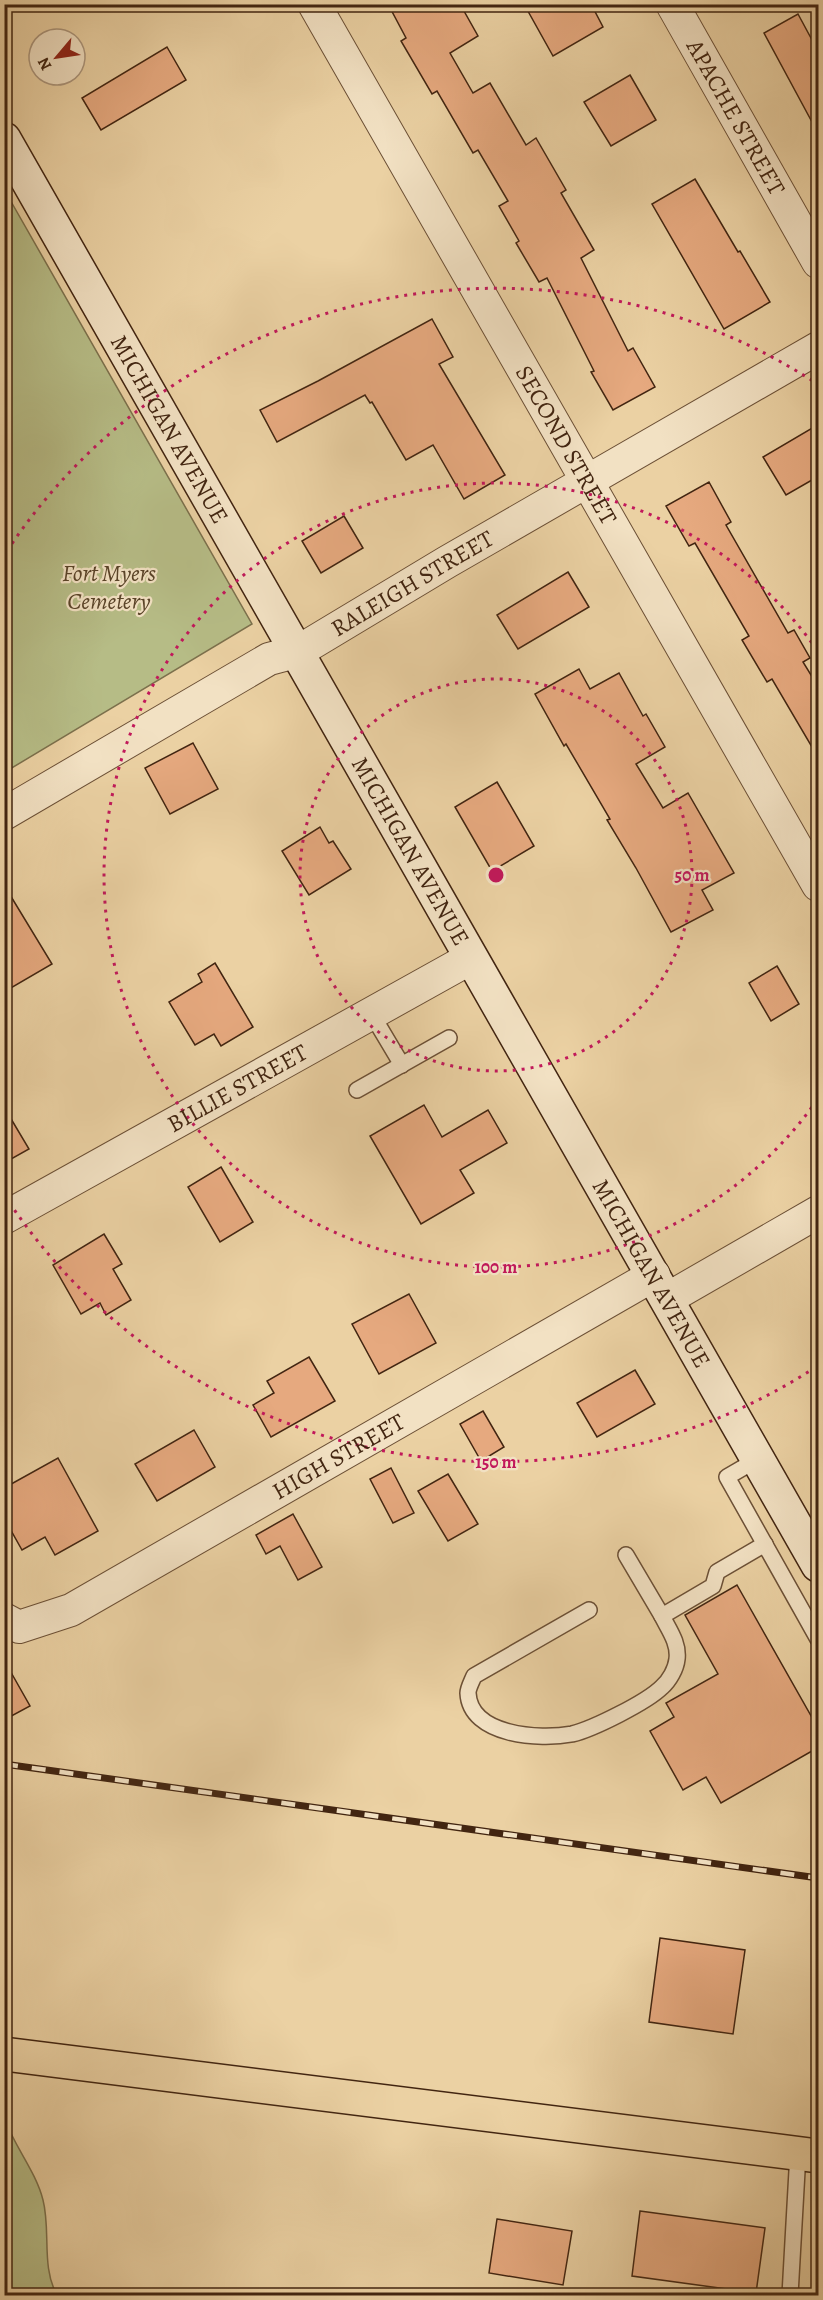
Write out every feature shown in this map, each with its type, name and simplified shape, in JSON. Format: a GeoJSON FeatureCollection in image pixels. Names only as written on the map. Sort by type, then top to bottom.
{"type":"FeatureCollection","features":[{"type":"Feature","properties":{"kind":"main road"},"geometry":{"type":"LineString","coordinates":[[4,2054],[808,2155]]}},
{"type":"Feature","properties":{"kind":"street","name":"SECOND STREET"},"geometry":{"type":"LineString","coordinates":[[314,4],[819,885]]}},
{"type":"Feature","properties":{"kind":"street","name":"APACHE STREET"},"geometry":{"type":"LineString","coordinates":[[672,4],[819,262]]}},
{"type":"Feature","properties":{"kind":"street","name":"MICHIGAN AVENUE"},"geometry":{"type":"LineString","coordinates":[[4,139],[299,651],[471,958],[819,1564]]}},
{"type":"Feature","properties":{"kind":"street","name":"RALEIGH STREET"},"geometry":{"type":"LineString","coordinates":[[4,814],[269,659],[299,651],[819,348]]}},
{"type":"Feature","properties":{"kind":"street","name":"BILLIE STREET"},"geometry":{"type":"LineString","coordinates":[[4,1218],[471,958]]}},
{"type":"Feature","properties":{"kind":"street","name":"HIGH STREET"},"geometry":{"type":"LineString","coordinates":[[12,1623],[71,1610],[661,1287],[819,1212]]}},
{"type":"Feature","properties":{"kind":"lane"},"geometry":{"type":"LineString","coordinates":[[371,1013],[402,1065]]}},
{"type":"Feature","properties":{"kind":"lane"},"geometry":{"type":"LineString","coordinates":[[357,1090],[449,1038]]}},
{"type":"Feature","properties":{"kind":"lane"},"geometry":{"type":"LineString","coordinates":[[758,1459],[727,1477],[819,1639]]}},
{"type":"Feature","properties":{"kind":"lane"},"geometry":{"type":"LineString","coordinates":[[662,1616],[712,1586],[717,1572],[765,1544]]}},
{"type":"Feature","properties":{"kind":"lane"},"geometry":{"type":"LineString","coordinates":[[589,1610],[474,1676],[468,1691],[472,1710],[488,1726],[511,1732],[545,1736],[562,1735],[593,1727],[662,1688],[677,1660],[677,1645],[626,1555]]}},
{"type":"Feature","properties":{"kind":"lane"},"geometry":{"type":"LineString","coordinates":[[792,2295],[790,2295],[808,2155]]}},
{"type":"Feature","properties":{"kind":"green space","name":"Fort Myers Cemetery"},"geometry":{"type":"Polygon","coordinates":[[[5,191],[252,624],[4,772],[5,191]]]}},
{"type":"Feature","properties":{"kind":"green space"},"geometry":{"type":"Polygon","coordinates":[[[5,2120],[36,2179],[43,2200],[49,2273],[57,2295],[5,2295],[5,2120]]]}},
{"type":"Feature","properties":{"kind":"building"},"geometry":{"type":"Polygon","coordinates":[[[388,4],[460,4],[478,36],[450,53],[473,93],[490,83],[526,145],[536,138],[566,190],[561,193],[594,250],[581,258],[628,351],[633,348],[655,387],[613,410],[591,372],[594,371],[547,278],[539,282],[516,243],[519,241],[499,206],[508,201],[478,150],[473,153],[437,91],[432,94],[401,41],[406,38],[388,4]]]}},
{"type":"Feature","properties":{"kind":"building"},"geometry":{"type":"Polygon","coordinates":[[[524,4],[591,4],[603,27],[553,56],[524,4]]]}},
{"type":"Feature","properties":{"kind":"building"},"geometry":{"type":"Polygon","coordinates":[[[798,14],[819,53],[819,135],[764,33],[798,14]]]}},
{"type":"Feature","properties":{"kind":"building"},"geometry":{"type":"Polygon","coordinates":[[[167,47],[186,80],[101,130],[82,98],[167,47]]]}},
{"type":"Feature","properties":{"kind":"building"},"geometry":{"type":"Polygon","coordinates":[[[630,75],[656,120],[611,146],[584,102],[630,75]]]}},
{"type":"Feature","properties":{"kind":"building"},"geometry":{"type":"Polygon","coordinates":[[[695,179],[770,302],[724,329],[652,204],[695,179]]]}},
{"type":"Feature","properties":{"kind":"building"},"geometry":{"type":"Polygon","coordinates":[[[432,319],[453,357],[439,364],[505,475],[464,499],[433,445],[406,460],[372,402],[370,403],[365,395],[277,442],[260,410],[432,319]]]}},
{"type":"Feature","properties":{"kind":"building"},"geometry":{"type":"Polygon","coordinates":[[[819,424],[819,476],[786,495],[763,457],[819,424]]]}},
{"type":"Feature","properties":{"kind":"building"},"geometry":{"type":"Polygon","coordinates":[[[709,482],[731,522],[726,525],[788,633],[794,630],[810,658],[803,662],[819,688],[819,759],[772,679],[767,682],[742,640],[749,636],[695,543],[689,546],[666,506],[709,482]]]}},
{"type":"Feature","properties":{"kind":"building"},"geometry":{"type":"Polygon","coordinates":[[[344,516],[363,548],[321,573],[302,541],[344,516]]]}},
{"type":"Feature","properties":{"kind":"building"},"geometry":{"type":"Polygon","coordinates":[[[568,572],[589,607],[518,649],[497,615],[568,572]]]}},
{"type":"Feature","properties":{"kind":"building"},"geometry":{"type":"Polygon","coordinates":[[[579,669],[590,689],[619,673],[643,716],[646,714],[665,747],[636,764],[663,808],[688,793],[734,873],[702,890],[713,910],[671,932],[607,820],[610,819],[566,744],[564,746],[535,694],[579,669]]]}},
{"type":"Feature","properties":{"kind":"building"},"geometry":{"type":"Polygon","coordinates":[[[193,743],[218,789],[170,814],[145,768],[193,743]]]}},
{"type":"Feature","properties":{"kind":"building"},"geometry":{"type":"Polygon","coordinates":[[[497,782],[534,846],[492,871],[455,807],[497,782]]]}},
{"type":"Feature","properties":{"kind":"building"},"geometry":{"type":"Polygon","coordinates":[[[320,827],[329,843],[333,841],[351,869],[309,895],[282,851],[320,827]]]}},
{"type":"Feature","properties":{"kind":"building"},"geometry":{"type":"Polygon","coordinates":[[[4,885],[52,964],[4,992],[4,885]]]}},
{"type":"Feature","properties":{"kind":"building"},"geometry":{"type":"Polygon","coordinates":[[[215,963],[253,1027],[221,1046],[214,1034],[195,1045],[169,1002],[202,982],[198,974],[215,963]]]}},
{"type":"Feature","properties":{"kind":"building"},"geometry":{"type":"Polygon","coordinates":[[[777,966],[799,1004],[771,1021],[749,983],[777,966]]]}},
{"type":"Feature","properties":{"kind":"building"},"geometry":{"type":"Polygon","coordinates":[[[424,1105],[442,1137],[488,1110],[507,1143],[460,1170],[474,1193],[421,1224],[370,1136],[424,1105]]]}},
{"type":"Feature","properties":{"kind":"building"},"geometry":{"type":"Polygon","coordinates":[[[4,1107],[29,1149],[4,1163],[4,1107]]]}},
{"type":"Feature","properties":{"kind":"building"},"geometry":{"type":"Polygon","coordinates":[[[221,1167],[253,1222],[220,1242],[188,1187],[221,1167]]]}},
{"type":"Feature","properties":{"kind":"building"},"geometry":{"type":"Polygon","coordinates":[[[104,1234],[122,1264],[113,1269],[131,1300],[106,1315],[100,1303],[81,1314],[53,1265],[104,1234]]]}},
{"type":"Feature","properties":{"kind":"building"},"geometry":{"type":"Polygon","coordinates":[[[409,1294],[436,1343],[379,1374],[352,1324],[409,1294]]]}},
{"type":"Feature","properties":{"kind":"building"},"geometry":{"type":"Polygon","coordinates":[[[309,1357],[335,1401],[271,1437],[253,1405],[274,1393],[267,1381],[309,1357]]]}},
{"type":"Feature","properties":{"kind":"building"},"geometry":{"type":"Polygon","coordinates":[[[635,1370],[655,1404],[597,1437],[577,1403],[635,1370]]]}},
{"type":"Feature","properties":{"kind":"building"},"geometry":{"type":"Polygon","coordinates":[[[483,1411],[504,1447],[481,1461],[460,1424],[483,1411]]]}},
{"type":"Feature","properties":{"kind":"building"},"geometry":{"type":"Polygon","coordinates":[[[194,1430],[215,1467],[157,1501],[135,1464],[194,1430]]]}},
{"type":"Feature","properties":{"kind":"building"},"geometry":{"type":"Polygon","coordinates":[[[58,1458],[98,1531],[55,1555],[45,1537],[22,1550],[4,1518],[4,1488],[58,1458]]]}},
{"type":"Feature","properties":{"kind":"building"},"geometry":{"type":"Polygon","coordinates":[[[391,1468],[414,1513],[393,1523],[370,1479],[391,1468]]]}},
{"type":"Feature","properties":{"kind":"building"},"geometry":{"type":"Polygon","coordinates":[[[448,1474],[478,1524],[448,1541],[418,1491],[448,1474]]]}},
{"type":"Feature","properties":{"kind":"building"},"geometry":{"type":"Polygon","coordinates":[[[293,1514],[322,1567],[298,1580],[280,1546],[266,1554],[256,1535],[293,1514]]]}},
{"type":"Feature","properties":{"kind":"building"},"geometry":{"type":"Polygon","coordinates":[[[737,1585],[819,1730],[819,1747],[721,1803],[706,1777],[683,1790],[650,1731],[674,1717],[666,1703],[718,1674],[685,1615],[737,1585]]]}},
{"type":"Feature","properties":{"kind":"building"},"geometry":{"type":"Polygon","coordinates":[[[4,1660],[30,1706],[4,1720],[4,1660]]]}},
{"type":"Feature","properties":{"kind":"building"},"geometry":{"type":"Polygon","coordinates":[[[660,1938],[745,1950],[733,2034],[649,2022],[660,1938]]]}},
{"type":"Feature","properties":{"kind":"building"},"geometry":{"type":"Polygon","coordinates":[[[640,2211],[765,2228],[756,2293],[632,2276],[640,2211]]]}},
{"type":"Feature","properties":{"kind":"building"},"geometry":{"type":"Polygon","coordinates":[[[497,2219],[572,2231],[563,2285],[489,2273],[497,2219]]]}},
{"type":"Feature","properties":{"kind":"railway"},"geometry":{"type":"LineString","coordinates":[[4,1764],[818,1878]]}}]}
